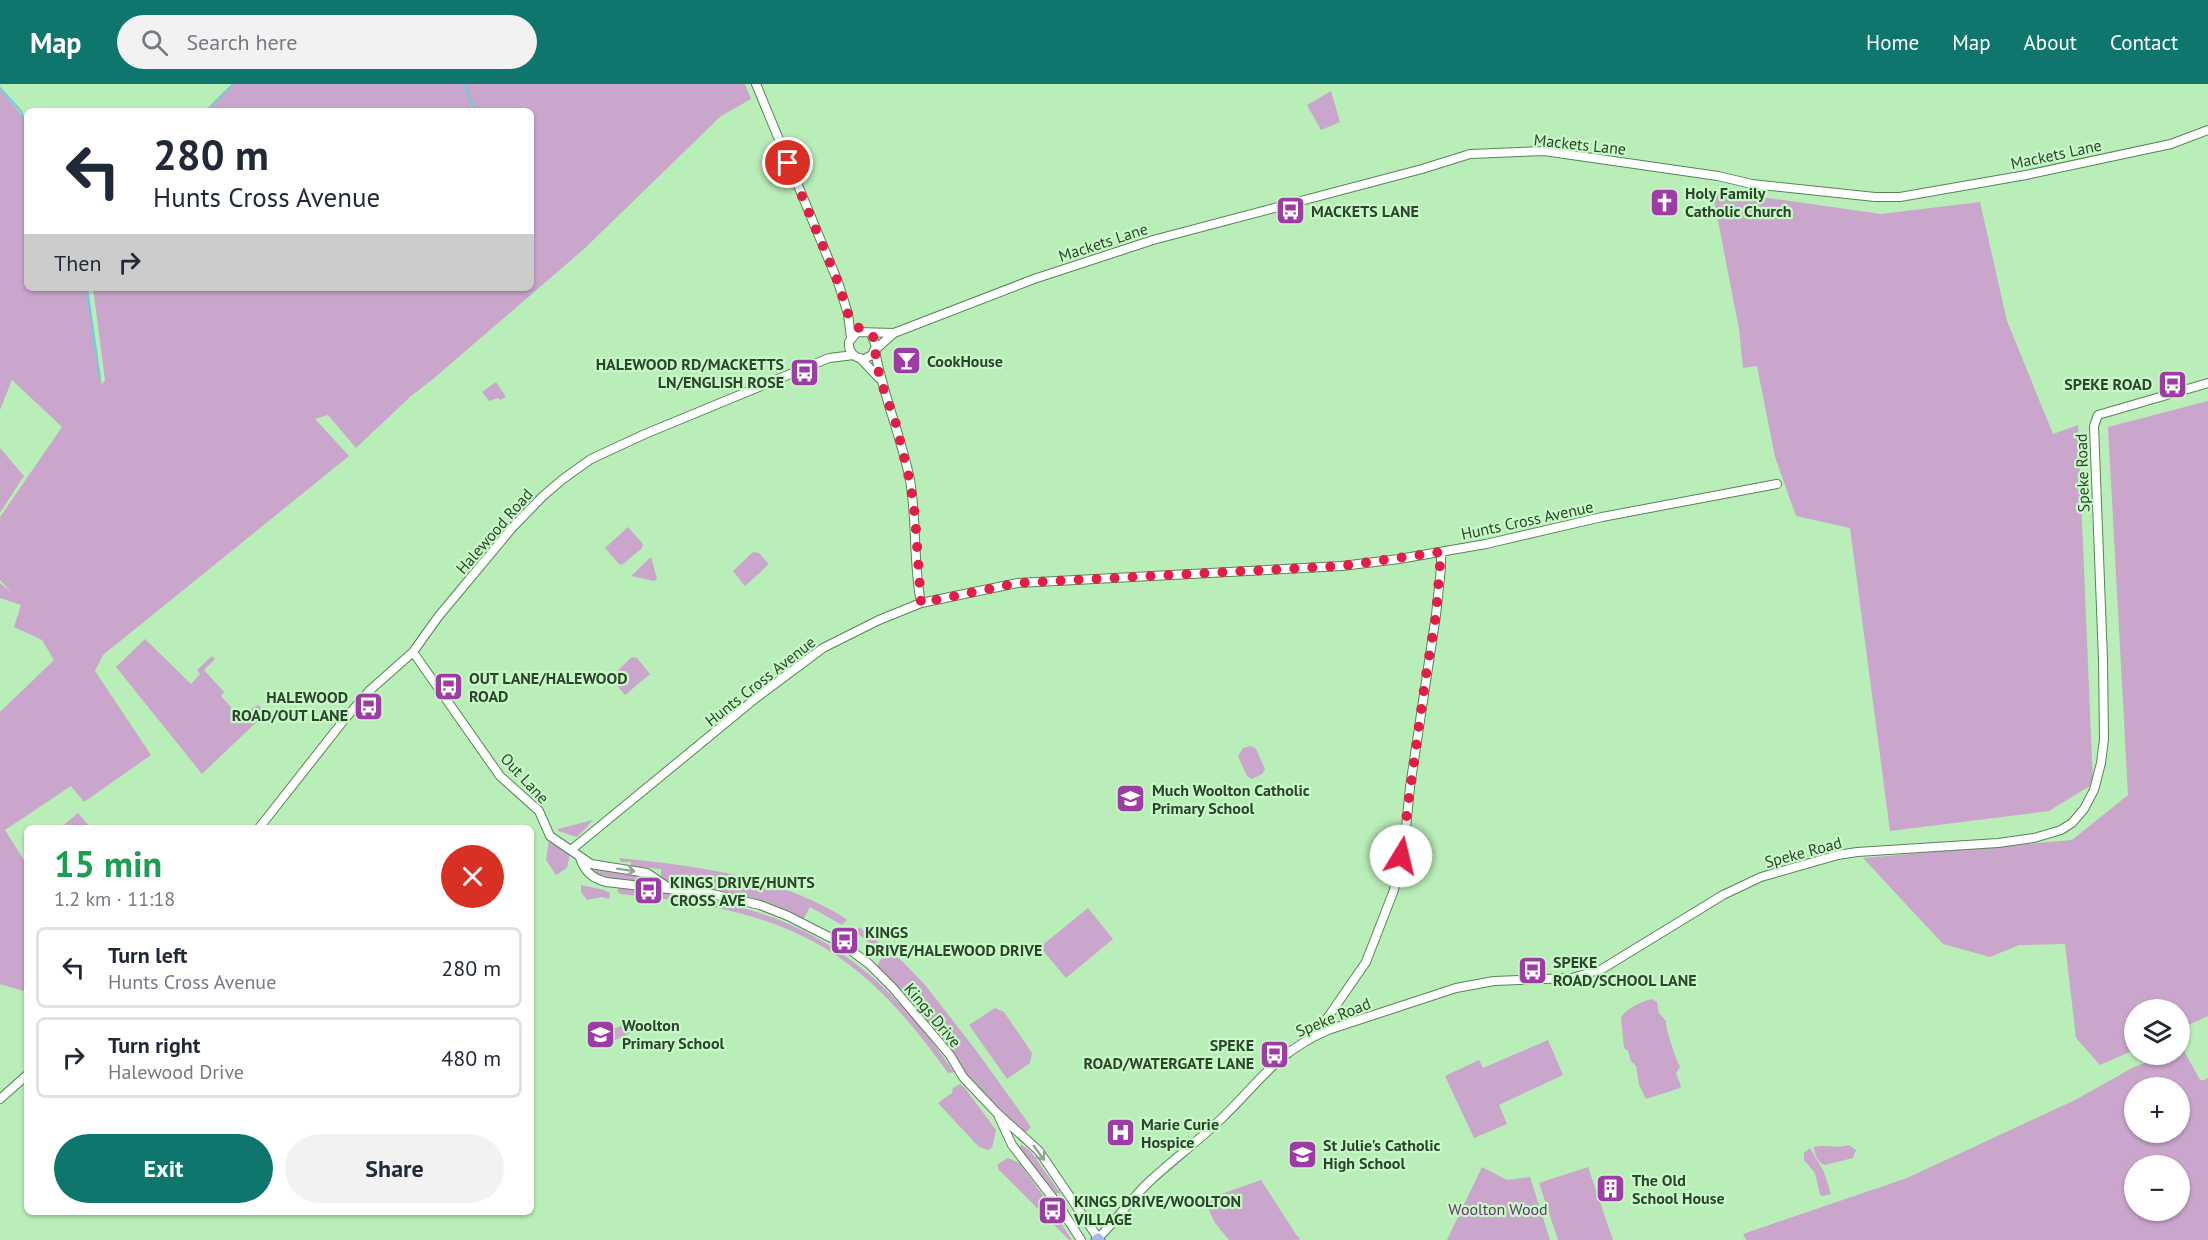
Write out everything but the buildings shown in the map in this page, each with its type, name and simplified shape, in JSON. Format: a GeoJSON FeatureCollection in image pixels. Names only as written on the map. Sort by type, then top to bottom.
{"type":"FeatureCollection","features":[{"type":"Feature","properties":{"kind":"street"},"geometry":{"type":"LineString","coordinates":[[756,84],[838,282],[848,314],[849,349],[880,379]]}},
{"type":"Feature","properties":{"kind":"street","name":"Mackets Lane"},"geometry":{"type":"LineString","coordinates":[[875,351],[894,333],[1034,279],[1153,240],[1422,169],[1470,154],[1544,151],[1718,176],[1752,184],[1875,197],[1900,197],[2026,175],[2171,144],[2208,130]]}},
{"type":"Feature","properties":{"kind":"street"},"geometry":{"type":"LineString","coordinates":[[848,314],[876,341],[875,351],[880,379],[896,424],[910,482],[915,516],[921,603]]}},
{"type":"Feature","properties":{"kind":"street"},"geometry":{"type":"LineString","coordinates":[[850,340],[857,332],[866,332]]}},
{"type":"Feature","properties":{"kind":"street","name":"Mackets Lane"},"geometry":{"type":"LineString","coordinates":[[866,332],[894,333]]}},
{"type":"Feature","properties":{"kind":"street","name":"Halewood Road"},"geometry":{"type":"LineString","coordinates":[[261,825],[363,698],[413,652],[438,617],[512,528],[543,496],[591,459],[645,434],[829,358],[850,340]]}},
{"type":"Feature","properties":{"kind":"street"},"geometry":{"type":"LineString","coordinates":[[857,357],[868,357],[875,351]]}},
{"type":"Feature","properties":{"kind":"street","name":"Halewood Road"},"geometry":{"type":"LineString","coordinates":[[829,358],[857,357]]}},
{"type":"Feature","properties":{"kind":"street","name":"Speke Road"},"geometry":{"type":"LineString","coordinates":[[1098,1239],[1127,1204],[1151,1180],[1219,1122],[1284,1054],[1309,1038],[1456,988],[1494,981],[1572,978],[1592,973],[1741,885],[1827,858],[1857,852],[1998,843],[2034,838],[2061,830],[2072,823],[2084,809],[2094,790],[2101,764],[2104,739],[2094,426],[2098,415],[2208,383]]}},
{"type":"Feature","properties":{"kind":"street","name":"Hunts Cross Avenue"},"geometry":{"type":"LineString","coordinates":[[572,850],[753,700],[824,648],[879,620],[921,603],[1018,583],[1342,566],[1441,552],[1602,517],[1778,484]]}},
{"type":"Feature","properties":{"kind":"street"},"geometry":{"type":"LineString","coordinates":[[1328,1030],[1326,1020],[1366,962],[1394,890],[1405,838],[1436,615],[1441,552]]}},
{"type":"Feature","properties":{"kind":"street","name":"Out Lane"},"geometry":{"type":"LineString","coordinates":[[413,652],[500,776],[539,811],[550,836],[580,858]]}},
{"type":"Feature","properties":{"kind":"street","name":"Kings Drive"},"geometry":{"type":"LineString","coordinates":[[580,858],[591,864],[647,873],[670,888]]}},
{"type":"Feature","properties":{"kind":"street","name":"Kings Drive"},"geometry":{"type":"LineString","coordinates":[[580,858],[583,867],[596,879],[712,894],[760,905],[788,916],[841,943],[869,964],[893,988],[950,1055],[963,1077],[997,1113],[1039,1151],[1098,1239]]}},
{"type":"Feature","properties":{"kind":"street"},"geometry":{"type":"LineString","coordinates":[[0,1099],[24,1078]]}},
{"type":"Feature","properties":{"kind":"street","name":"Kings Drive"},"geometry":{"type":"LineString","coordinates":[[997,1113],[1011,1145],[1059,1206],[1081,1240]]}},
{"type":"Feature","properties":{"kind":"green space"},"geometry":{"type":"Polygon","coordinates":[[[233,84],[745,84],[751,99],[721,116],[584,249],[411,396],[356,448],[328,415],[315,419],[349,456],[103,655],[95,671],[151,755],[84,802],[71,786],[5,830],[24,860],[24,991],[0,984],[0,712],[54,660],[42,640],[14,627],[21,605],[0,598],[0,583],[12,593],[0,580],[0,517],[62,427],[12,380],[0,410],[0,89],[24,120],[24,291],[87,291],[102,384],[105,380],[93,291],[534,291],[534,108],[209,108],[233,84]]]}},
{"type":"Feature","properties":{"kind":"green space"},"geometry":{"type":"Polygon","coordinates":[[[1331,91],[1340,122],[1321,130],[1307,105],[1331,91]]]}},
{"type":"Feature","properties":{"kind":"green space"},"geometry":{"type":"Polygon","coordinates":[[[1712,190],[1881,214],[1980,202],[2007,321],[2053,434],[2078,425],[2093,784],[2049,811],[1890,831],[1850,528],[1796,516],[1775,457],[1757,366],[1743,368],[1739,329],[1712,190]]]}},
{"type":"Feature","properties":{"kind":"green space"},"geometry":{"type":"Polygon","coordinates":[[[496,382],[506,397],[489,401],[482,392],[496,382]]]}},
{"type":"Feature","properties":{"kind":"green space"},"geometry":{"type":"Polygon","coordinates":[[[2208,401],[2208,1016],[2190,1024],[2190,999],[2124,999],[2124,1054],[2100,1065],[2076,1038],[2065,944],[2019,945],[1990,957],[1943,944],[1863,858],[2072,840],[2128,795],[2108,427],[2208,401]]]}},
{"type":"Feature","properties":{"kind":"green space"},"geometry":{"type":"Polygon","coordinates":[[[0,448],[24,476],[0,513],[0,448]]]}},
{"type":"Feature","properties":{"kind":"green space"},"geometry":{"type":"Polygon","coordinates":[[[628,527],[643,544],[642,548],[620,565],[605,548],[628,527]]]}},
{"type":"Feature","properties":{"kind":"green space"},"geometry":{"type":"Polygon","coordinates":[[[753,552],[759,553],[768,563],[745,586],[733,571],[753,552]]]}},
{"type":"Feature","properties":{"kind":"green space"},"geometry":{"type":"Polygon","coordinates":[[[651,557],[657,579],[654,581],[631,576],[651,557]]]}},
{"type":"Feature","properties":{"kind":"green space"},"geometry":{"type":"Polygon","coordinates":[[[145,639],[191,684],[200,674],[197,670],[212,656],[215,659],[204,670],[224,692],[221,696],[239,716],[258,705],[266,713],[202,774],[116,667],[145,639]]]}},
{"type":"Feature","properties":{"kind":"green space"},"geometry":{"type":"Polygon","coordinates":[[[632,657],[637,658],[650,674],[625,695],[613,681],[612,676],[632,657]]]}},
{"type":"Feature","properties":{"kind":"green space"},"geometry":{"type":"Polygon","coordinates":[[[1251,746],[1256,749],[1265,769],[1262,774],[1252,779],[1247,776],[1238,756],[1243,748],[1251,746]]]}},
{"type":"Feature","properties":{"kind":"green space"},"geometry":{"type":"Polygon","coordinates":[[[78,813],[88,825],[64,825],[78,813]]]}},
{"type":"Feature","properties":{"kind":"green space"},"geometry":{"type":"Polygon","coordinates":[[[593,820],[577,837],[558,831],[558,829],[593,820]]]}},
{"type":"Feature","properties":{"kind":"green space"},"geometry":{"type":"Polygon","coordinates":[[[549,840],[570,854],[567,868],[556,875],[546,860],[549,840]]]}},
{"type":"Feature","properties":{"kind":"green space"},"geometry":{"type":"Polygon","coordinates":[[[619,858],[693,867],[741,876],[788,890],[847,920],[842,925],[810,907],[803,920],[722,894],[670,885],[661,878],[661,869],[631,866],[631,862],[621,862],[619,858]]]}},
{"type":"Feature","properties":{"kind":"green space"},"geometry":{"type":"Polygon","coordinates":[[[590,869],[646,875],[650,880],[647,882],[597,877],[590,869]]]}},
{"type":"Feature","properties":{"kind":"green space"},"geometry":{"type":"Polygon","coordinates":[[[581,885],[610,893],[609,899],[602,897],[587,900],[581,892],[581,885]]]}},
{"type":"Feature","properties":{"kind":"green space"},"geometry":{"type":"Polygon","coordinates":[[[619,888],[684,896],[761,913],[827,944],[856,964],[908,1012],[954,1072],[948,1073],[922,1038],[870,982],[842,960],[812,941],[779,926],[741,914],[688,902],[620,894],[617,891],[619,888]]]}},
{"type":"Feature","properties":{"kind":"green space"},"geometry":{"type":"Polygon","coordinates":[[[1088,908],[1113,939],[1066,978],[1040,947],[1088,908]]]}},
{"type":"Feature","properties":{"kind":"green space"},"geometry":{"type":"Polygon","coordinates":[[[859,927],[902,961],[926,986],[1031,1127],[1025,1133],[973,1082],[923,1016],[876,967],[884,955],[856,932],[859,927]]]}},
{"type":"Feature","properties":{"kind":"green space"},"geometry":{"type":"Polygon","coordinates":[[[1652,999],[1657,1002],[1659,1013],[1666,1021],[1671,1044],[1680,1067],[1676,1073],[1681,1086],[1646,1099],[1639,1085],[1636,1066],[1624,1048],[1621,1018],[1634,1006],[1652,999]]]}},
{"type":"Feature","properties":{"kind":"green space"},"geometry":{"type":"Polygon","coordinates":[[[995,1008],[1004,1012],[1032,1053],[1030,1063],[1007,1079],[969,1025],[995,1008]]]}},
{"type":"Feature","properties":{"kind":"green space"},"geometry":{"type":"Polygon","coordinates":[[[628,1023],[633,1032],[613,1041],[609,1031],[628,1023]]]}},
{"type":"Feature","properties":{"kind":"green space"},"geometry":{"type":"Polygon","coordinates":[[[1548,1040],[1563,1075],[1499,1105],[1507,1124],[1474,1138],[1445,1076],[1479,1060],[1483,1068],[1548,1040]]]}},
{"type":"Feature","properties":{"kind":"green space"},"geometry":{"type":"Polygon","coordinates":[[[2190,1062],[2200,1080],[2208,1078],[2208,1240],[1746,1240],[1743,1234],[1907,1178],[2075,1100],[2140,1065],[2190,1065],[2190,1062]]]}},
{"type":"Feature","properties":{"kind":"green space"},"geometry":{"type":"Polygon","coordinates":[[[960,1084],[996,1130],[992,1148],[988,1150],[979,1147],[938,1103],[960,1084]]]}},
{"type":"Feature","properties":{"kind":"green space"},"geometry":{"type":"Polygon","coordinates":[[[1022,1145],[1031,1152],[1061,1194],[1057,1193],[1056,1198],[1019,1147],[1022,1145]]]}},
{"type":"Feature","properties":{"kind":"green space"},"geometry":{"type":"Polygon","coordinates":[[[1849,1145],[1856,1150],[1853,1158],[1825,1165],[1818,1160],[1814,1150],[1814,1147],[1818,1146],[1849,1145]]]}},
{"type":"Feature","properties":{"kind":"green space"},"geometry":{"type":"Polygon","coordinates":[[[1810,1148],[1824,1172],[1831,1194],[1820,1195],[1815,1173],[1804,1160],[1804,1153],[1810,1148]]]}},
{"type":"Feature","properties":{"kind":"green space"},"geometry":{"type":"Polygon","coordinates":[[[1008,1158],[1019,1163],[1048,1202],[1045,1205],[1051,1213],[1054,1212],[1072,1240],[1069,1240],[998,1169],[998,1164],[1008,1158]]]}},
{"type":"Feature","properties":{"kind":"green space","name":"Woolton Wood"},"geometry":{"type":"Polygon","coordinates":[[[1482,1167],[1507,1180],[1530,1177],[1550,1240],[1447,1240],[1482,1167]]]}},
{"type":"Feature","properties":{"kind":"green space"},"geometry":{"type":"Polygon","coordinates":[[[1588,1167],[1613,1240],[1558,1240],[1539,1183],[1588,1167]]]}},
{"type":"Feature","properties":{"kind":"green space"},"geometry":{"type":"Polygon","coordinates":[[[1261,1180],[1300,1238],[1299,1240],[1229,1240],[1215,1223],[1204,1200],[1261,1180]]]}},
{"type":"Feature","properties":{"kind":"waterway"},"geometry":{"type":"LineString","coordinates":[[209,108],[233,84]]}},
{"type":"Feature","properties":{"kind":"waterway"},"geometry":{"type":"LineString","coordinates":[[464,84],[474,108]]}},
{"type":"Feature","properties":{"kind":"waterway"},"geometry":{"type":"LineString","coordinates":[[0,88],[21,111],[24,120]]}},
{"type":"Feature","properties":{"kind":"waterway"},"geometry":{"type":"LineString","coordinates":[[87,291],[100,378]]}},
{"type":"Feature","properties":{"kind":"place","name":"Holy Family Catholic Church"},"geometry":{"type":"Point","coordinates":[1664,202]}},
{"type":"Feature","properties":{"kind":"place","name":"MACKETS LANE"},"geometry":{"type":"Point","coordinates":[1290,211]}},
{"type":"Feature","properties":{"kind":"place","name":"CookHouse"},"geometry":{"type":"Point","coordinates":[906,361]}},
{"type":"Feature","properties":{"kind":"place","name":"HALEWOOD RD/MACKETTS LN/ENGLISH ROSE"},"geometry":{"type":"Point","coordinates":[805,373]}},
{"type":"Feature","properties":{"kind":"place","name":"SPEKE ROAD"},"geometry":{"type":"Point","coordinates":[2173,384]}},
{"type":"Feature","properties":{"kind":"place","name":"OUT LANE/HALEWOOD ROAD"},"geometry":{"type":"Point","coordinates":[448,687]}},
{"type":"Feature","properties":{"kind":"place","name":"HALEWOOD ROAD/OUT LANE"},"geometry":{"type":"Point","coordinates":[369,706]}},
{"type":"Feature","properties":{"kind":"place","name":"Much Woolton Catholic Primary School"},"geometry":{"type":"Point","coordinates":[1131,799]}},
{"type":"Feature","properties":{"kind":"place","name":"KINGS DRIVE/HUNTS CROSS AVE"},"geometry":{"type":"Point","coordinates":[649,891]}},
{"type":"Feature","properties":{"kind":"place","name":"KINGS DRIVE/HALEWOOD DRIVE"},"geometry":{"type":"Point","coordinates":[844,941]}},
{"type":"Feature","properties":{"kind":"place","name":"SPEKE ROAD/SCHOOL LANE"},"geometry":{"type":"Point","coordinates":[1532,971]}},
{"type":"Feature","properties":{"kind":"place","name":"Woolton Primary School"},"geometry":{"type":"Point","coordinates":[601,1034]}},
{"type":"Feature","properties":{"kind":"place","name":"SPEKE ROAD/WATERGATE LANE"},"geometry":{"type":"Point","coordinates":[1275,1054]}},
{"type":"Feature","properties":{"kind":"place","name":"Marie Curie Hospice"},"geometry":{"type":"Point","coordinates":[1120,1133]}},
{"type":"Feature","properties":{"kind":"place","name":"St Julie's Catholic High School"},"geometry":{"type":"Point","coordinates":[1302,1154]}},
{"type":"Feature","properties":{"kind":"place","name":"The Old School House"},"geometry":{"type":"Point","coordinates":[1611,1189]}},
{"type":"Feature","properties":{"kind":"place","name":"KINGS DRIVE/WOOLTON VILLAGE"},"geometry":{"type":"Point","coordinates":[1053,1210]}},
{"type":"Feature","properties":{"kind":"route"},"geometry":{"type":"LineString","coordinates":[[788,163],[838,282],[848,314],[862,331],[871,334],[876,341],[875,351],[880,379],[896,424],[910,482],[915,516],[921,603],[1018,583],[1342,566],[1441,552],[1436,615],[1401,856]]}}]}
